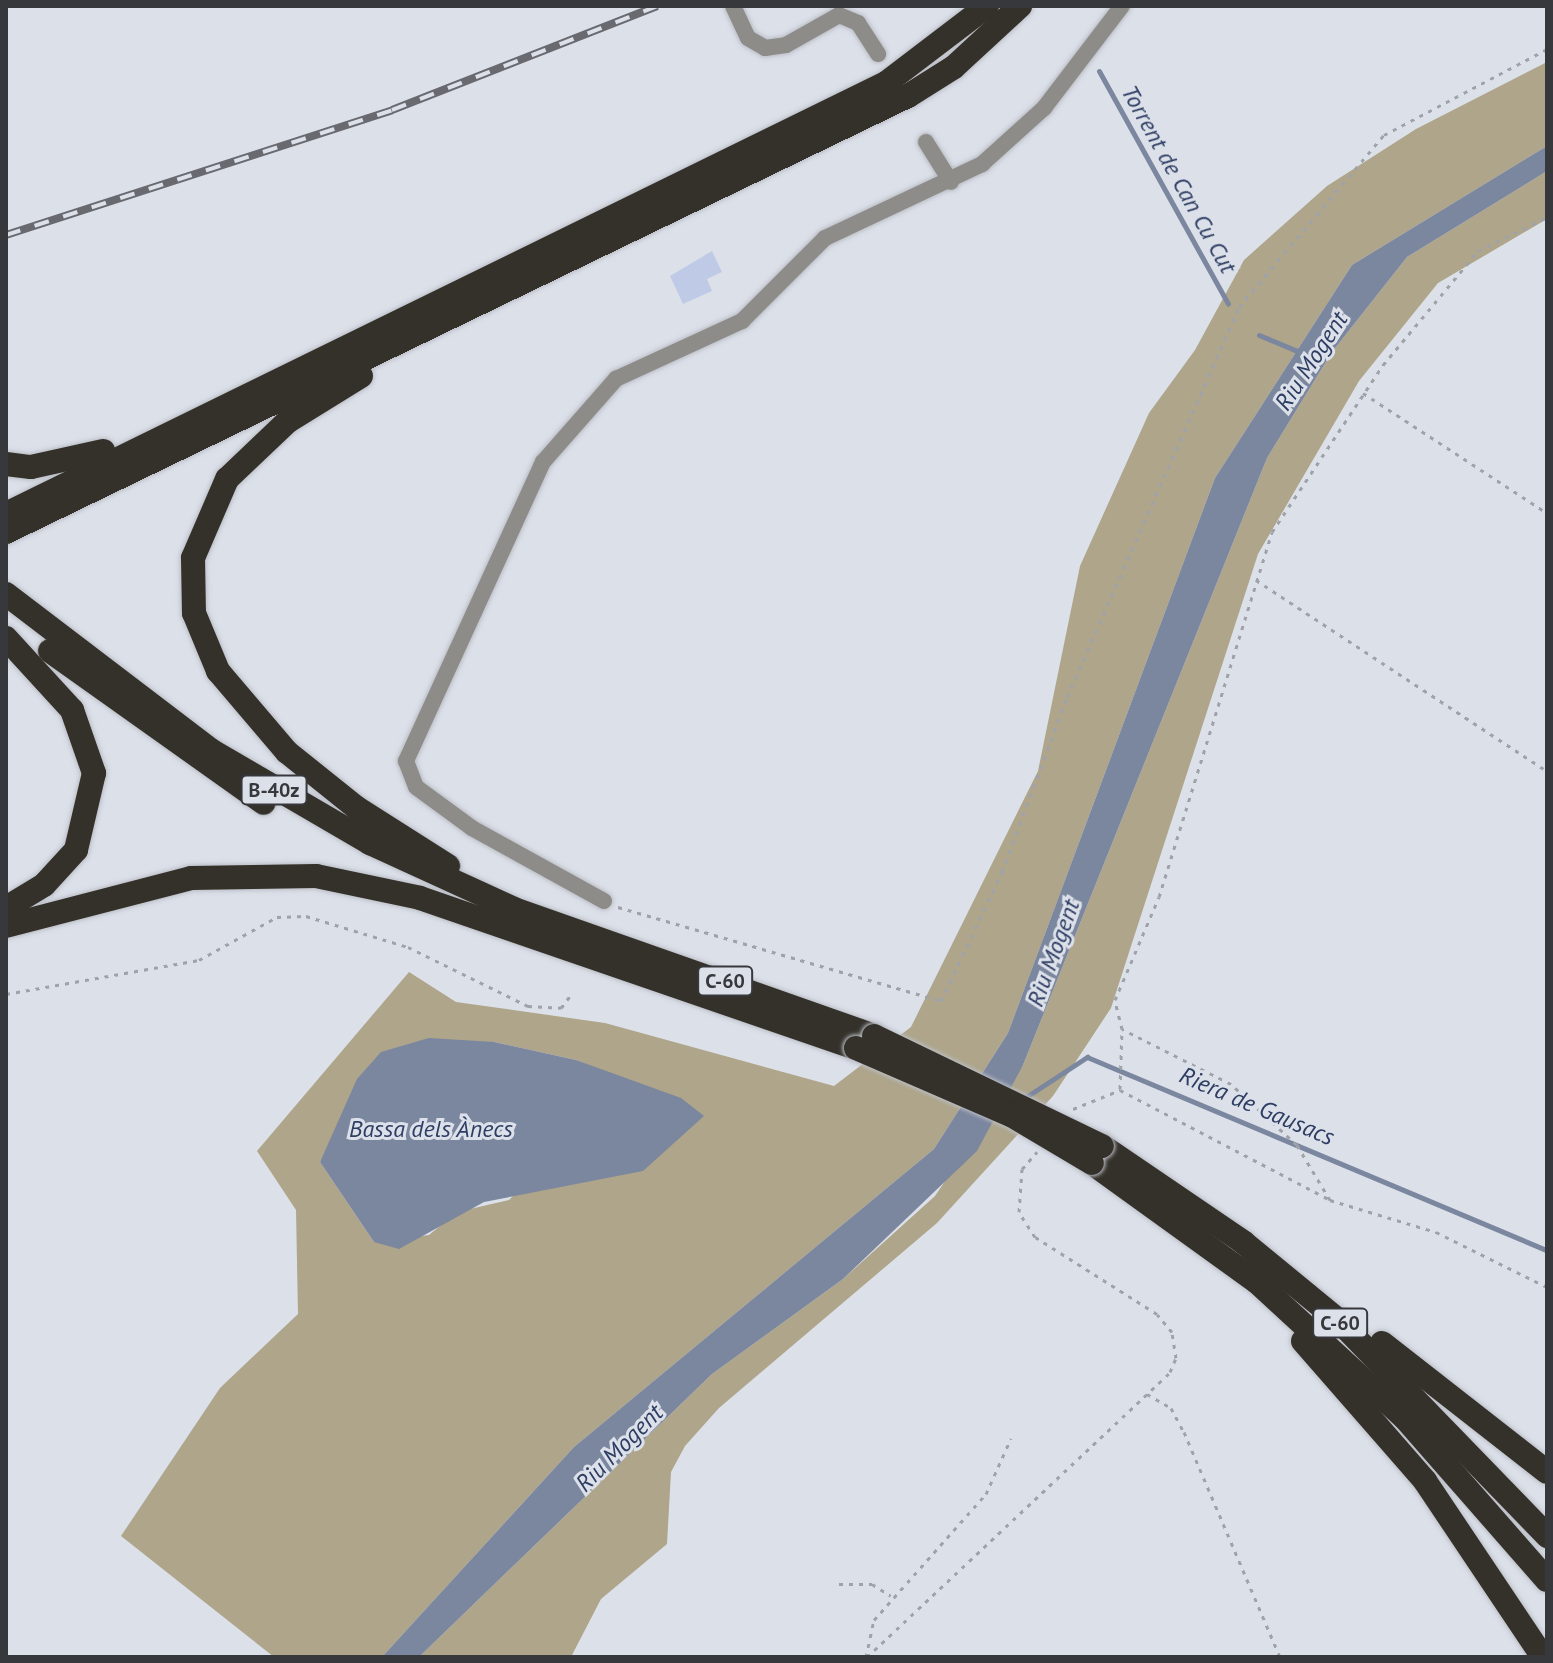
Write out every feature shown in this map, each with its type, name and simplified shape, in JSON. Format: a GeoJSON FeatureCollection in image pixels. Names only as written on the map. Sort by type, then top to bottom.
{"type":"FeatureCollection","features":[{"type":"Feature","properties":{"kind":"highway"},"geometry":{"type":"LineString","coordinates":[[6,532],[21,512],[173,427],[886,83],[987,6]]}},
{"type":"Feature","properties":{"kind":"highway"},"geometry":{"type":"LineString","coordinates":[[21,512],[399,344],[932,83],[1020,6]]}},
{"type":"Feature","properties":{"kind":"highway"},"geometry":{"type":"LineString","coordinates":[[399,344],[379,366],[278,429],[227,479],[193,558],[197,626],[218,671],[254,718],[332,789],[441,862],[570,939]]}},
{"type":"Feature","properties":{"kind":"highway"},"geometry":{"type":"LineString","coordinates":[[6,464],[74,460],[173,427]]}},
{"type":"Feature","properties":{"kind":"highway","name":"B-40z"},"geometry":{"type":"LineString","coordinates":[[6,594],[126,691],[279,793],[448,881],[570,939]]}},
{"type":"Feature","properties":{"kind":"highway","name":"B-40z"},"geometry":{"type":"LineString","coordinates":[[6,616],[136,719],[255,798],[368,860],[570,939]]}},
{"type":"Feature","properties":{"kind":"highway"},"geometry":{"type":"LineString","coordinates":[[6,638],[72,710],[94,773],[76,850],[44,885],[6,908]]}},
{"type":"Feature","properties":{"kind":"highway"},"geometry":{"type":"LineString","coordinates":[[6,926],[139,889],[266,871],[378,887],[570,939]]}},
{"type":"Feature","properties":{"kind":"highway","name":"C-60"},"geometry":{"type":"LineString","coordinates":[[570,939],[865,1042],[1097,1154],[1385,1362],[1547,1536]]}},
{"type":"Feature","properties":{"kind":"highway"},"geometry":{"type":"LineString","coordinates":[[1265,1275],[1490,1422],[1547,1472]]}},
{"type":"Feature","properties":{"kind":"highway"},"geometry":{"type":"LineString","coordinates":[[1265,1275],[1425,1481],[1543,1657]]}},
{"type":"Feature","properties":{"kind":"highway","name":"C-60"},"geometry":{"type":"LineString","coordinates":[[1265,1275],[1405,1418],[1547,1580]]}},
{"type":"Feature","properties":{"kind":"street"},"geometry":{"type":"LineString","coordinates":[[733,6],[742,30],[756,44],[775,48],[839,15],[858,23],[878,54]]}},
{"type":"Feature","properties":{"kind":"street"},"geometry":{"type":"LineString","coordinates":[[604,901],[472,828],[416,787],[406,761],[526,491],[567,428],[616,379],[742,321],[825,238],[951,182],[999,151],[1044,108],[1122,6]]}},
{"type":"Feature","properties":{"kind":"street"},"geometry":{"type":"LineString","coordinates":[[926,142],[951,182]]}},
{"type":"Feature","properties":{"kind":"path"},"geometry":{"type":"LineString","coordinates":[[604,901],[941,1001],[1002,872],[1067,697],[1239,307],[1384,135],[1547,49]]}},
{"type":"Feature","properties":{"kind":"path"},"geometry":{"type":"LineString","coordinates":[[1120,1090],[1122,1029],[1115,1000],[1159,897],[1272,532],[1363,393],[1478,251],[1547,217]]}},
{"type":"Feature","properties":{"kind":"path"},"geometry":{"type":"LineString","coordinates":[[1363,393],[1547,513]]}},
{"type":"Feature","properties":{"kind":"path"},"geometry":{"type":"LineString","coordinates":[[1256,580],[1547,771]]}},
{"type":"Feature","properties":{"kind":"path"},"geometry":{"type":"LineString","coordinates":[[6,994],[209,956],[270,921],[306,916],[408,947],[528,1006],[561,1008],[570,996]]}},
{"type":"Feature","properties":{"kind":"path"},"geometry":{"type":"LineString","coordinates":[[1122,1029],[1231,1084],[1297,1145],[1330,1200]]}},
{"type":"Feature","properties":{"kind":"path"},"geometry":{"type":"LineString","coordinates":[[1079,1102],[1120,1090],[1330,1200],[1436,1232],[1547,1287]]}},
{"type":"Feature","properties":{"kind":"path"},"geometry":{"type":"LineString","coordinates":[[867,1657],[1170,1372],[1172,1332],[1157,1314],[1035,1237],[1019,1212],[1022,1169]]}},
{"type":"Feature","properties":{"kind":"path"},"geometry":{"type":"LineString","coordinates":[[1146,1393],[1171,1408],[1184,1432],[1280,1657]]}},
{"type":"Feature","properties":{"kind":"path"},"geometry":{"type":"LineString","coordinates":[[867,1657],[874,1620],[891,1596],[986,1494],[1011,1438]]}},
{"type":"Feature","properties":{"kind":"path"},"geometry":{"type":"LineString","coordinates":[[839,1584],[872,1584],[891,1596]]}},
{"type":"Feature","properties":{"kind":"shaded area"},"geometry":{"type":"Polygon","coordinates":[[[1547,62],[1547,146],[1352,265],[1215,478],[1008,1033],[934,1149],[574,1447],[382,1657],[274,1657],[121,1536],[220,1388],[298,1314],[296,1210],[257,1151],[409,972],[456,1002],[605,1023],[834,1086],[911,1027],[1038,771],[1080,566],[1149,413],[1195,350],[1244,260],[1327,186],[1416,129],[1547,62]],[[494,1042],[339,1125],[320,1162],[374,1242],[429,1235],[457,1212],[509,1200],[627,1081],[576,1060],[494,1042]]]}},
{"type":"Feature","properties":{"kind":"shaded area"},"geometry":{"type":"Polygon","coordinates":[[[1547,171],[1547,219],[1438,283],[1359,381],[1258,554],[1111,1008],[1053,1096],[937,1223],[719,1408],[685,1446],[671,1472],[667,1544],[601,1599],[571,1657],[419,1657],[712,1374],[843,1279],[935,1196],[1023,1065],[1267,458],[1332,352],[1407,257],[1547,171]]]}},
{"type":"Feature","properties":{"kind":"water","name":"Riu Mogent"},"geometry":{"type":"Polygon","coordinates":[[[1547,146],[1547,171],[1407,257],[1332,352],[1267,458],[1023,1065],[977,1151],[843,1279],[712,1374],[419,1657],[382,1657],[574,1447],[934,1149],[1008,1033],[1215,478],[1352,265],[1547,146]]]}},
{"type":"Feature","properties":{"kind":"water","name":"Bassa dels Ànecs"},"geometry":{"type":"Polygon","coordinates":[[[429,1038],[494,1042],[576,1060],[681,1098],[704,1116],[643,1171],[484,1202],[399,1249],[374,1242],[320,1162],[357,1079],[381,1052],[429,1038]]]}},
{"type":"Feature","properties":{"kind":"building"},"geometry":{"type":"Polygon","coordinates":[[[712,251],[722,272],[707,279],[712,291],[683,304],[670,276],[712,251]]]}},
{"type":"Feature","properties":{"kind":"waterway","name":"Torrent de Can Cu Cut"},"geometry":{"type":"LineString","coordinates":[[1099,71],[1228,304]]}},
{"type":"Feature","properties":{"kind":"waterway","name":"Torrent de Can Cu Cut"},"geometry":{"type":"LineString","coordinates":[[1259,335],[1302,353]]}},
{"type":"Feature","properties":{"kind":"waterway","name":"Riera de Gausacs"},"geometry":{"type":"LineString","coordinates":[[1023,1099],[1087,1057],[1547,1250]]}},
{"type":"Feature","properties":{"kind":"railway"},"geometry":{"type":"LineString","coordinates":[[6,235],[392,110],[657,6]]}}]}
